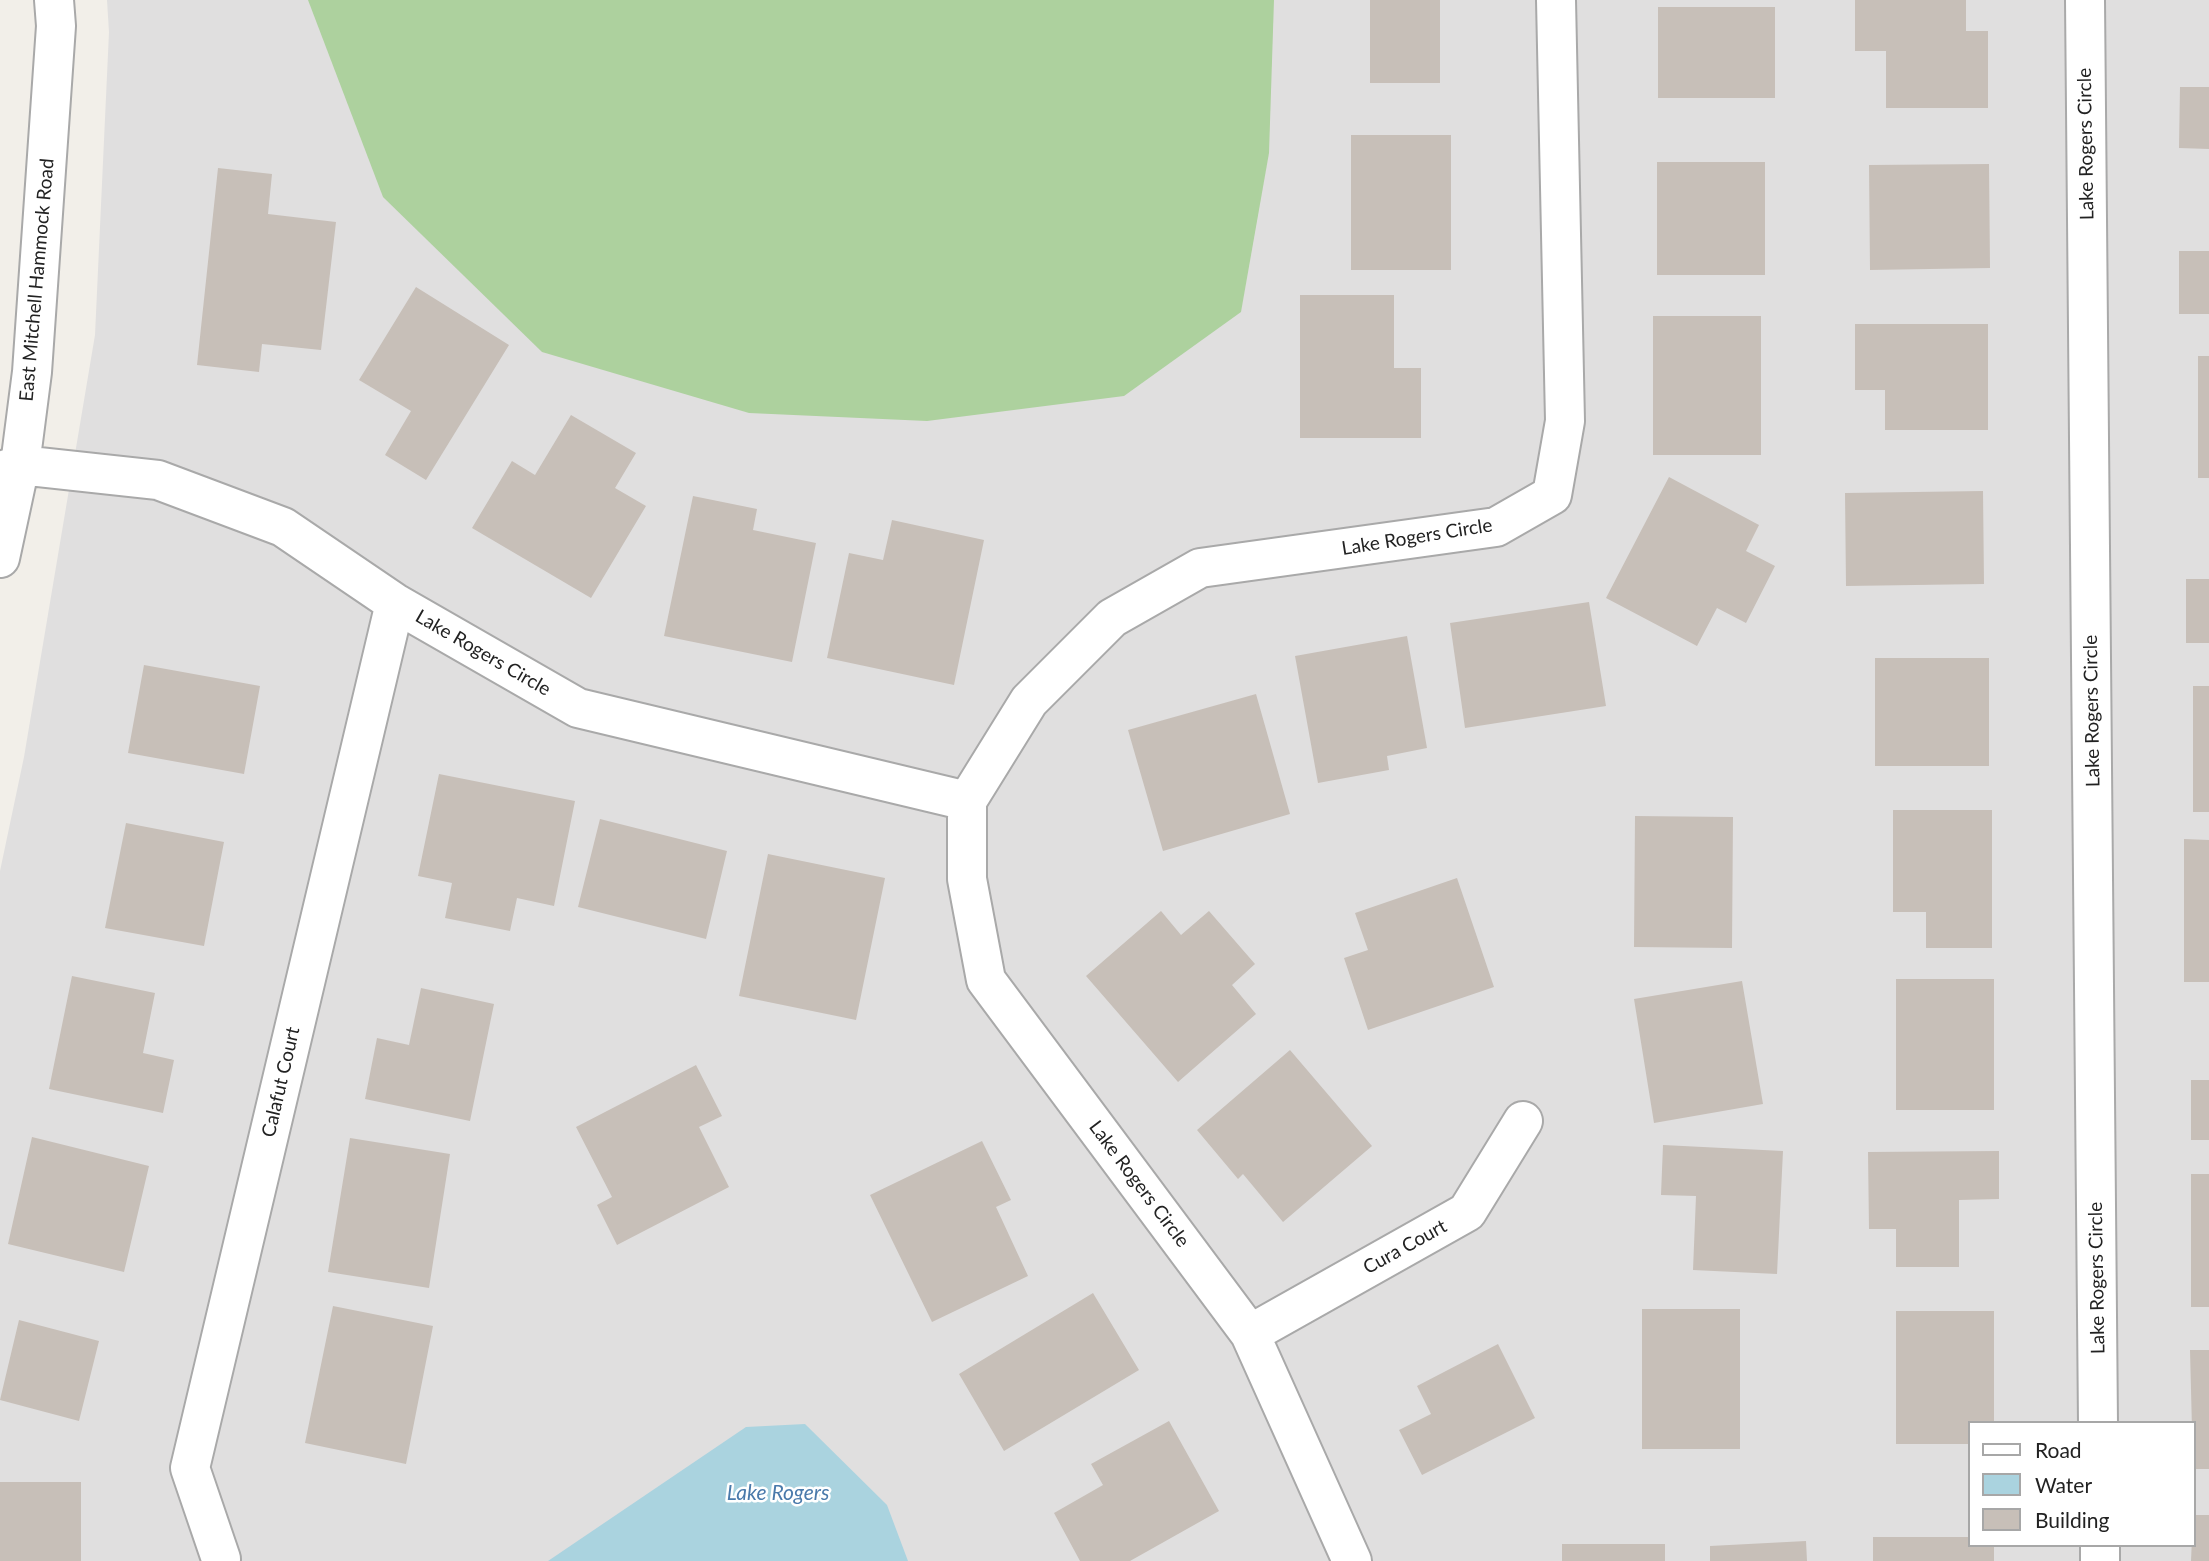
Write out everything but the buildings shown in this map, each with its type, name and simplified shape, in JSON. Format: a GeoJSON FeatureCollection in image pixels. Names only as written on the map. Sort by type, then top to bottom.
{"type":"FeatureCollection","features":[{"type":"Feature","properties":{"kind":"street","name":"East Mitchell Hammock Road"},"geometry":{"type":"LineString","coordinates":[[0,558],[7,463],[35,331],[57,26],[54,0]]}},
{"type":"Feature","properties":{"kind":"street","name":"Lake Rogers Circle"},"geometry":{"type":"LineString","coordinates":[[1352,1561],[1250,1334],[986,980],[967,879],[967,801],[1029,701],[1112,618],[1200,568],[1496,527],[1552,495],[1565,421],[1556,0]]}},
{"type":"Feature","properties":{"kind":"street","name":"Lake Rogers Circle"},"geometry":{"type":"LineString","coordinates":[[2085,0],[2098,1421]]}},
{"type":"Feature","properties":{"kind":"street","name":"Lake Rogers Circle"},"geometry":{"type":"LineString","coordinates":[[7,463],[158,480],[283,527],[395,603],[579,708],[967,801]]}},
{"type":"Feature","properties":{"kind":"street","name":"Calafut Court"},"geometry":{"type":"LineString","coordinates":[[221,1559],[190,1468],[395,603]]}},
{"type":"Feature","properties":{"kind":"street","name":"Cura Court"},"geometry":{"type":"LineString","coordinates":[[1250,1334],[1467,1212],[1523,1121]]}},
{"type":"Feature","properties":{"kind":"shaded area"},"geometry":{"type":"Polygon","coordinates":[[[107,0],[2209,0],[2209,1561],[0,1561],[0,871],[24,757],[95,335],[109,32],[107,0]]]}},
{"type":"Feature","properties":{"kind":"green space"},"geometry":{"type":"Polygon","coordinates":[[[308,0],[1274,0],[1269,153],[1241,312],[1124,396],[927,421],[749,413],[542,352],[383,197],[308,0]]]}},
{"type":"Feature","properties":{"kind":"water","name":"Lake Rogers"},"geometry":{"type":"Polygon","coordinates":[[[805,1424],[887,1505],[908,1561],[548,1561],[746,1427],[805,1424]]]}}]}
